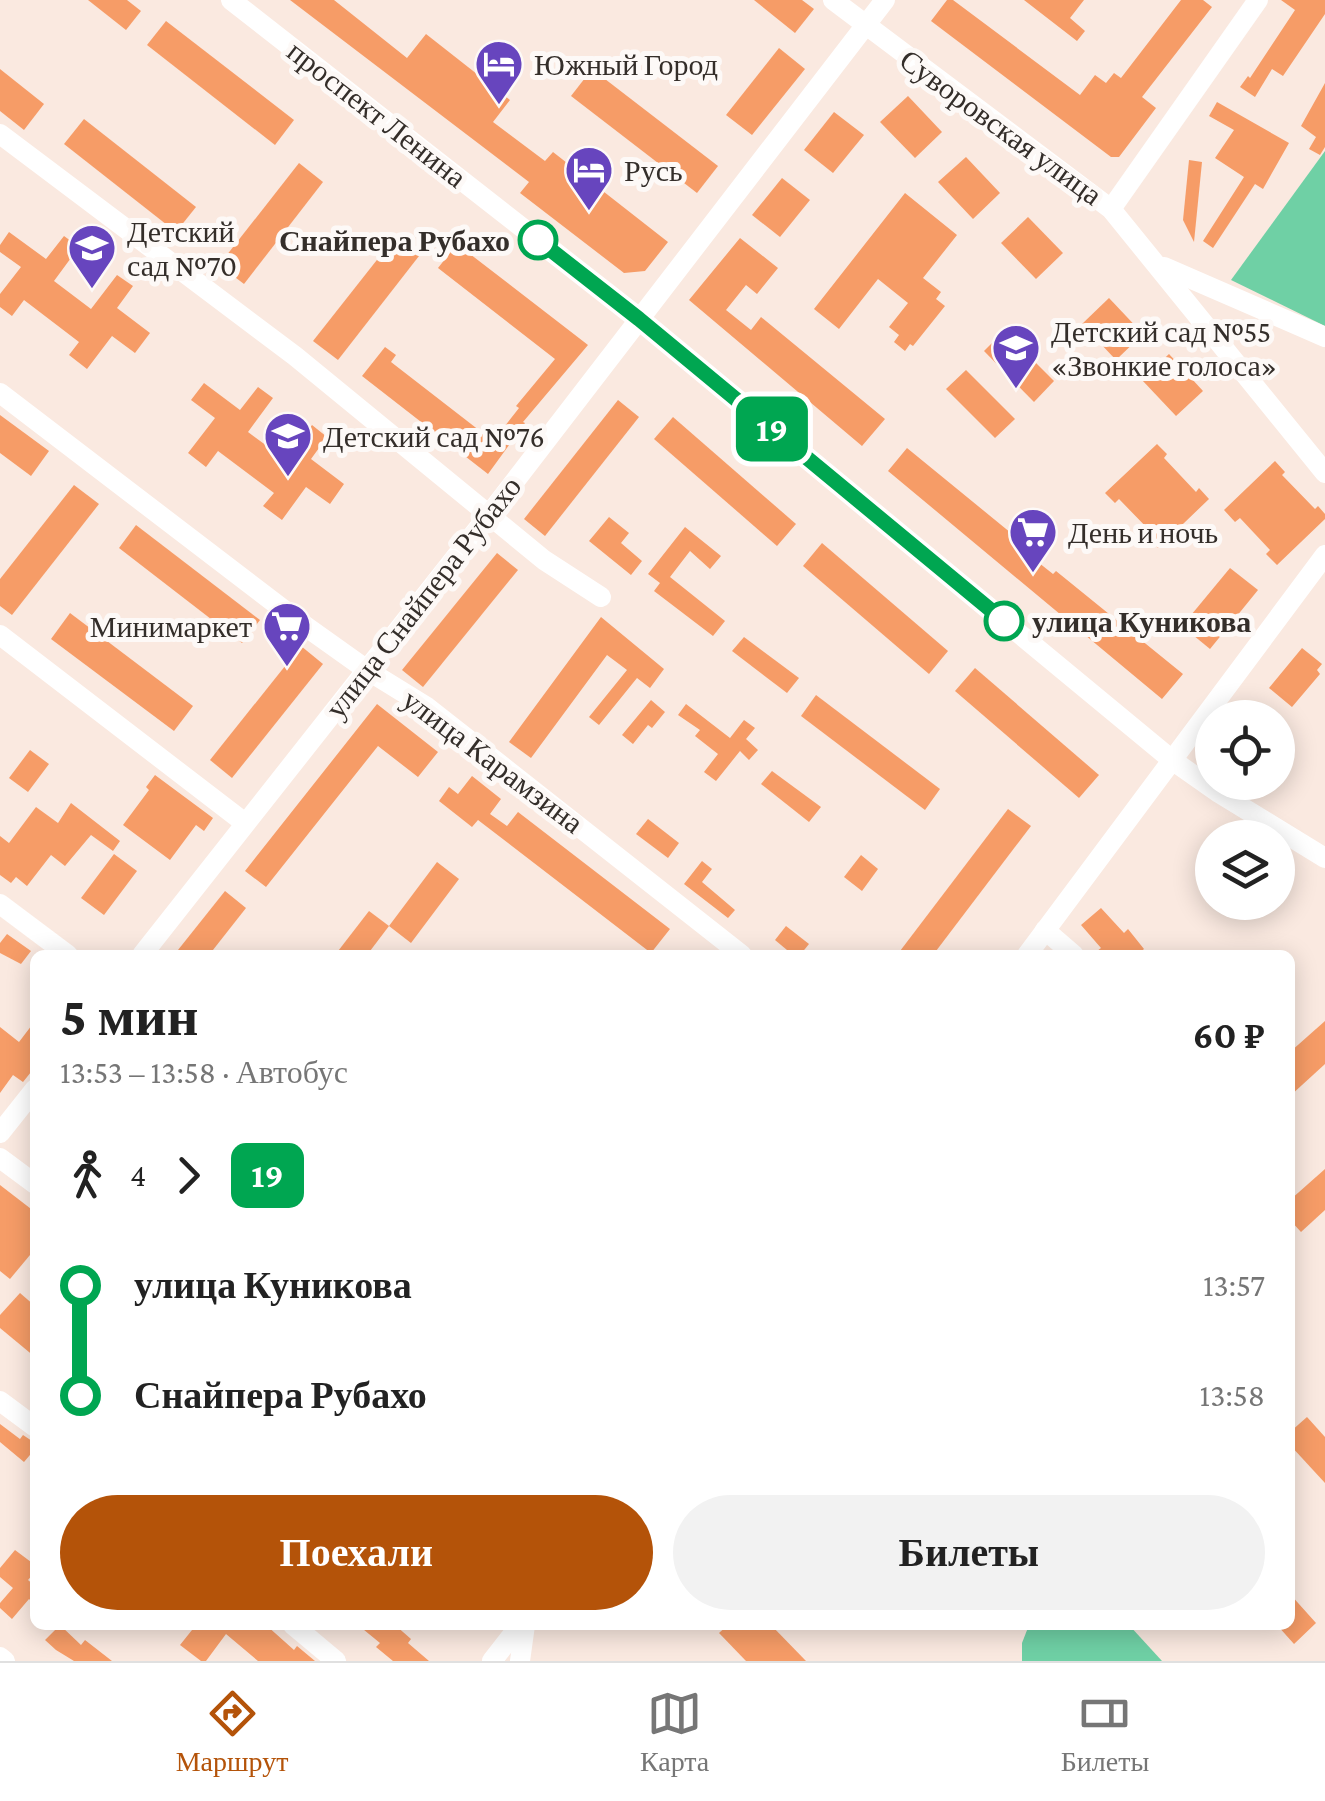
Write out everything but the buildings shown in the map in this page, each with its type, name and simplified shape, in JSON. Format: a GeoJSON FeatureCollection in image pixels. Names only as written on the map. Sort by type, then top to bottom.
{"type":"FeatureCollection","features":[{"type":"Feature","properties":{"kind":"street","name":"проспект Ленина"},"geometry":{"type":"LineString","coordinates":[[231,0],[639,319],[1172,760],[1325,858]]}},
{"type":"Feature","properties":{"kind":"street","name":"Суворовская улица"},"geometry":{"type":"LineString","coordinates":[[833,0],[1111,209],[1325,473]]}},
{"type":"Feature","properties":{"kind":"street","name":"улица Снайпера Рубахо"},"geometry":{"type":"LineString","coordinates":[[146,950],[488,516],[885,0]]}},
{"type":"Feature","properties":{"kind":"street"},"geometry":{"type":"LineString","coordinates":[[1111,209],[1258,0]]}},
{"type":"Feature","properties":{"kind":"street"},"geometry":{"type":"LineString","coordinates":[[0,134],[296,356],[544,560],[601,597]]}},
{"type":"Feature","properties":{"kind":"street","name":"Суворовская улица"},"geometry":{"type":"LineString","coordinates":[[1158,264],[1325,337]]}},
{"type":"Feature","properties":{"kind":"street"},"geometry":{"type":"LineString","coordinates":[[1216,334],[1215,321],[1220,311],[1240,302]]}},
{"type":"Feature","properties":{"kind":"street","name":"улица Карамзина"},"geometry":{"type":"LineString","coordinates":[[0,393],[367,670],[427,706],[736,950]]}},
{"type":"Feature","properties":{"kind":"street"},"geometry":{"type":"LineString","coordinates":[[1031,950],[1325,555]]}},
{"type":"Feature","properties":{"kind":"street"},"geometry":{"type":"LineString","coordinates":[[0,635],[245,823]]}},
{"type":"Feature","properties":{"kind":"street"},"geometry":{"type":"LineString","coordinates":[[0,904],[61,950]]}},
{"type":"Feature","properties":{"kind":"street"},"geometry":{"type":"LineString","coordinates":[[1046,930],[1068,950]]}},
{"type":"Feature","properties":{"kind":"street"},"geometry":{"type":"LineString","coordinates":[[0,1133],[30,1095]]}},
{"type":"Feature","properties":{"kind":"street"},"geometry":{"type":"LineString","coordinates":[[0,1158],[30,1180]]}},
{"type":"Feature","properties":{"kind":"street"},"geometry":{"type":"LineString","coordinates":[[0,1401],[30,1423]]}},
{"type":"Feature","properties":{"kind":"street"},"geometry":{"type":"LineString","coordinates":[[299,1630],[336,1661]]}},
{"type":"Feature","properties":{"kind":"street"},"geometry":{"type":"LineString","coordinates":[[496,1657],[518,1630]]}},
{"type":"Feature","properties":{"kind":"street"},"geometry":{"type":"LineString","coordinates":[[520,1661],[522,1630]]}},
{"type":"Feature","properties":{"kind":"green space"},"geometry":{"type":"Polygon","coordinates":[[[1325,151],[1325,326],[1231,280],[1325,151]]]}},
{"type":"Feature","properties":{"kind":"green space"},"geometry":{"type":"Polygon","coordinates":[[[1027,1630],[1134,1630],[1162,1661],[1022,1661],[1027,1630]]]}},
{"type":"Feature","properties":{"kind":"bus line","name":"19"},"geometry":{"type":"LineString","coordinates":[[538,240],[1004,621]]}},
{"type":"Feature","properties":{"kind":"place","name":"Южный Город"},"geometry":{"type":"Point","coordinates":[499,106]}},
{"type":"Feature","properties":{"kind":"place","name":"Русь"},"geometry":{"type":"Point","coordinates":[589,212]}},
{"type":"Feature","properties":{"kind":"place","name":"Снайпера Рубахо"},"geometry":{"type":"Point","coordinates":[538,240]}},
{"type":"Feature","properties":{"kind":"place","name":"Детский сад №70"},"geometry":{"type":"Point","coordinates":[92,290]}},
{"type":"Feature","properties":{"kind":"place","name":"Детский сад №55 «Звонкие голоса»"},"geometry":{"type":"Point","coordinates":[1016,390]}},
{"type":"Feature","properties":{"kind":"place","name":"Детский сад №76"},"geometry":{"type":"Point","coordinates":[288,478]}},
{"type":"Feature","properties":{"kind":"place","name":"День и ночь"},"geometry":{"type":"Point","coordinates":[1033,574]}},
{"type":"Feature","properties":{"kind":"place","name":"улица Куникова"},"geometry":{"type":"Point","coordinates":[1004,621]}},
{"type":"Feature","properties":{"kind":"place","name":"Минимаркет"},"geometry":{"type":"Point","coordinates":[287,668]}}]}
